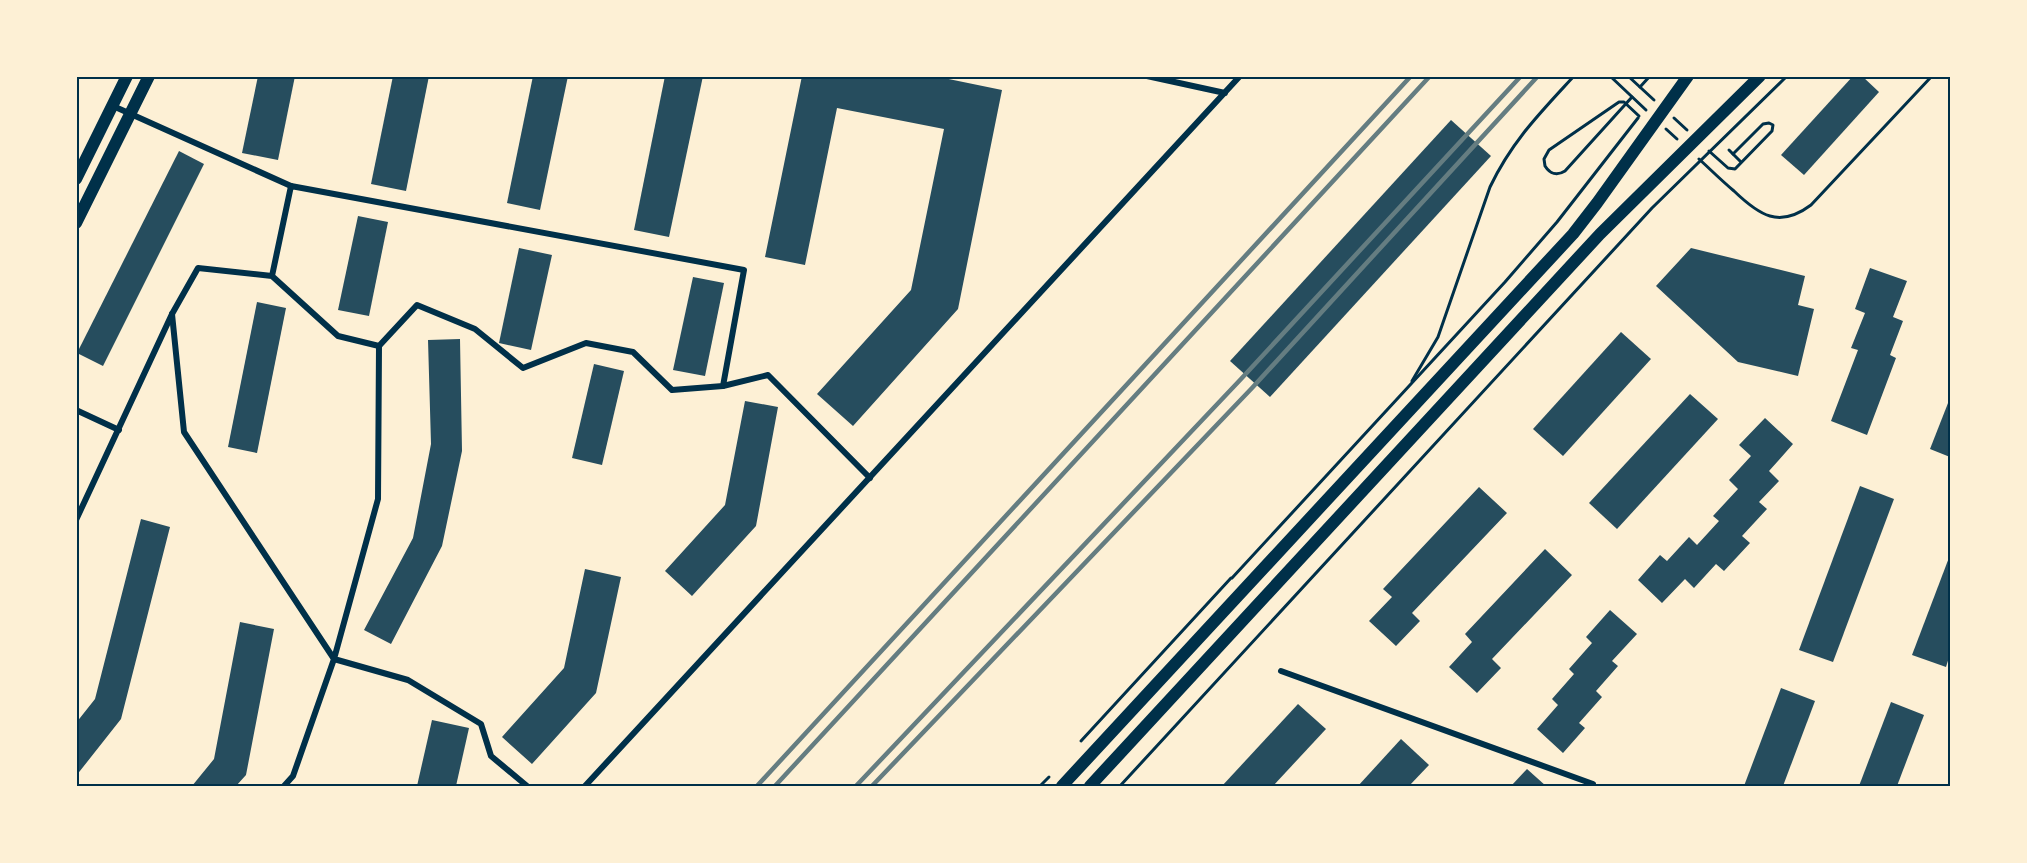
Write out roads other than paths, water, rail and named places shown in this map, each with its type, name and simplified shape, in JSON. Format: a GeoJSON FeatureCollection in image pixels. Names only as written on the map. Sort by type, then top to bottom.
{"type":"FeatureCollection","features":[{"type":"Feature","properties":{"kind":"main road"},"geometry":{"type":"LineString","coordinates":[[76,179],[127,76]]}},
{"type":"Feature","properties":{"kind":"main road"},"geometry":{"type":"LineString","coordinates":[[76,223],[149,76]]}},
{"type":"Feature","properties":{"kind":"main road"},"geometry":{"type":"LineString","coordinates":[[1062,786],[1573,234],[1688,76]]}},
{"type":"Feature","properties":{"kind":"main road"},"geometry":{"type":"LineString","coordinates":[[1737,101],[1746,89],[1750,76]]}},
{"type":"Feature","properties":{"kind":"main road"},"geometry":{"type":"LineString","coordinates":[[1090,786],[1600,234],[1760,76]]}},
{"type":"Feature","properties":{"kind":"street"},"geometry":{"type":"LineString","coordinates":[[1147,76],[1225,93]]}},
{"type":"Feature","properties":{"kind":"street"},"geometry":{"type":"LineString","coordinates":[[585,786],[1240,76]]}},
{"type":"Feature","properties":{"kind":"street"},"geometry":{"type":"LineString","coordinates":[[113,106],[291,186],[744,270],[723,386]]}},
{"type":"Feature","properties":{"kind":"street"},"geometry":{"type":"LineString","coordinates":[[272,276],[291,186]]}},
{"type":"Feature","properties":{"kind":"street"},"geometry":{"type":"LineString","coordinates":[[76,520],[172,314],[198,268],[272,276],[338,336],[379,346]]}},
{"type":"Feature","properties":{"kind":"street"},"geometry":{"type":"LineString","coordinates":[[284,786],[293,776],[334,659],[378,499],[379,346],[417,305],[474,329],[523,368],[586,343],[633,352],[672,390],[723,386],[768,375],[870,478]]}},
{"type":"Feature","properties":{"kind":"street"},"geometry":{"type":"LineString","coordinates":[[172,314],[184,432],[334,659],[408,680],[481,724],[491,756],[527,786]]}},
{"type":"Feature","properties":{"kind":"street"},"geometry":{"type":"LineString","coordinates":[[76,411],[119,430]]}},
{"type":"Feature","properties":{"kind":"street"},"geometry":{"type":"LineString","coordinates":[[1281,671],[1593,784],[1591,786]]}},
{"type":"Feature","properties":{"kind":"railway"},"geometry":{"type":"LineString","coordinates":[[757,786],[1411,76]]}},
{"type":"Feature","properties":{"kind":"railway"},"geometry":{"type":"LineString","coordinates":[[775,786],[1430,76]]}},
{"type":"Feature","properties":{"kind":"railway"},"geometry":{"type":"LineString","coordinates":[[856,786],[1241,379],[1521,76]]}},
{"type":"Feature","properties":{"kind":"railway"},"geometry":{"type":"LineString","coordinates":[[872,786],[1252,388],[1538,76]]}}]}
